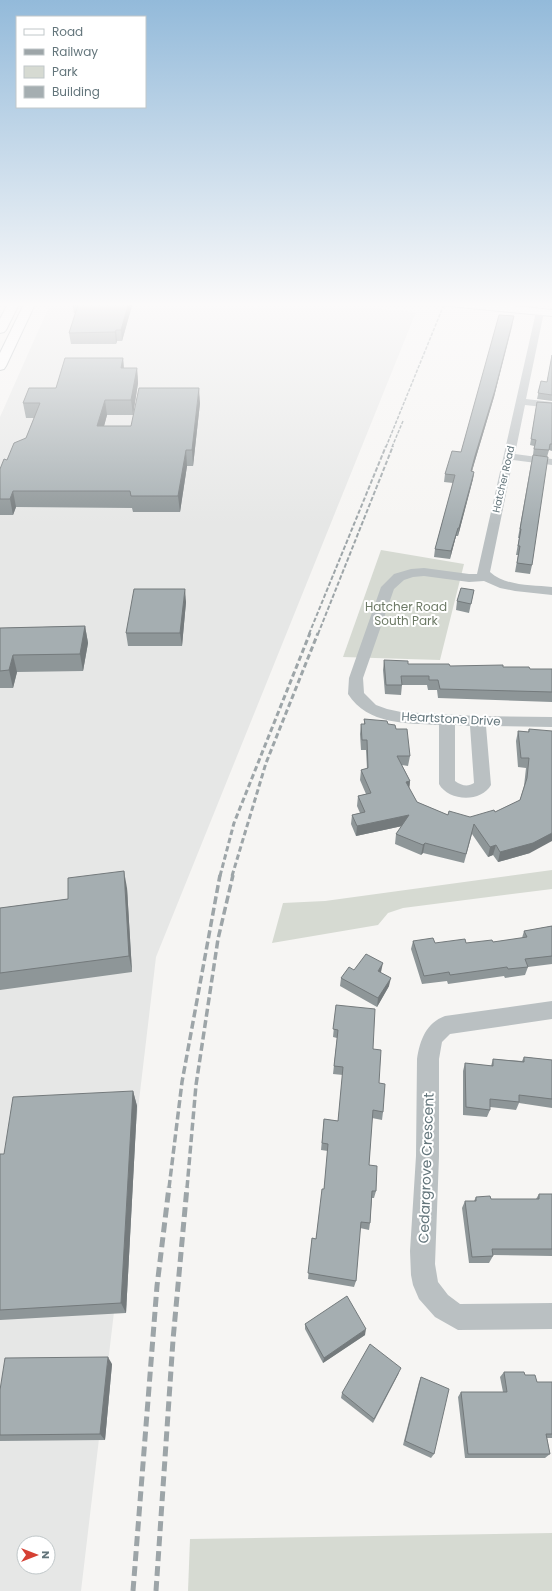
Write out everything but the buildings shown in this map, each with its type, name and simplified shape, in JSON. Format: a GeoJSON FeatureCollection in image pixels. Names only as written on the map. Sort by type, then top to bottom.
{"type":"FeatureCollection","features":[{"type":"Feature","properties":{"kind":"street","name":"Hatcher Road"},"geometry":{"type":"LineString","coordinates":[[485,577],[483,568],[526,376]]}},
{"type":"Feature","properties":{"kind":"street"},"geometry":{"type":"LineString","coordinates":[[520,401],[552,405]]}},
{"type":"Feature","properties":{"kind":"street"},"geometry":{"type":"LineString","coordinates":[[508,456],[552,462]]}},
{"type":"Feature","properties":{"kind":"street","name":"Heartstone Drive"},"geometry":{"type":"LineString","coordinates":[[485,577],[469,578],[424,572],[411,573],[399,577],[388,587],[356,678],[356,694],[362,702],[371,709],[387,714],[406,717],[447,720],[552,722]]}},
{"type":"Feature","properties":{"kind":"street"},"geometry":{"type":"LineString","coordinates":[[485,577],[500,584],[552,592]]}},
{"type":"Feature","properties":{"kind":"street"},"geometry":{"type":"LineString","coordinates":[[447,720],[447,784],[455,790],[465,792],[476,791],[483,785],[478,721]]}},
{"type":"Feature","properties":{"kind":"street","name":"Cedargrove Crescent"},"geometry":{"type":"LineString","coordinates":[[552,1010],[444,1025],[435,1032],[430,1044],[428,1059],[427,1158],[423,1258],[426,1286],[436,1300],[448,1312],[458,1317],[552,1316]]}},
{"type":"Feature","properties":{"kind":"shaded area"},"geometry":{"type":"Polygon","coordinates":[[[18,376],[390,376],[156,957],[81,1591],[0,1591],[0,417],[18,376]]]}},
{"type":"Feature","properties":{"kind":"green space","name":"Hatcher Road South Park"},"geometry":{"type":"Polygon","coordinates":[[[381,550],[464,564],[440,660],[343,657],[381,550]]]}},
{"type":"Feature","properties":{"kind":"green space"},"geometry":{"type":"Polygon","coordinates":[[[552,870],[552,889],[403,908],[388,913],[378,925],[272,943],[283,903],[325,901],[552,870]]]}},
{"type":"Feature","properties":{"kind":"green space"},"geometry":{"type":"Polygon","coordinates":[[[552,1533],[552,1591],[188,1591],[190,1539],[552,1533]]]}},
{"type":"Feature","properties":{"kind":"railway"},"geometry":{"type":"LineString","coordinates":[[386,447],[415,376]]}},
{"type":"Feature","properties":{"kind":"railway"},"geometry":{"type":"LineString","coordinates":[[392,447],[403,421]]}},
{"type":"Feature","properties":{"kind":"railway"},"geometry":{"type":"LineString","coordinates":[[309,634],[386,446]]}},
{"type":"Feature","properties":{"kind":"railway"},"geometry":{"type":"LineString","coordinates":[[318,634],[393,446]]}},
{"type":"Feature","properties":{"kind":"railway"},"geometry":{"type":"LineString","coordinates":[[220,876],[234,823],[310,633]]}},
{"type":"Feature","properties":{"kind":"railway"},"geometry":{"type":"LineString","coordinates":[[232,876],[266,763],[318,633]]}},
{"type":"Feature","properties":{"kind":"railway"},"geometry":{"type":"LineString","coordinates":[[169,1188],[182,1082],[220,875]]}},
{"type":"Feature","properties":{"kind":"railway"},"geometry":{"type":"LineString","coordinates":[[187,1188],[196,1085],[218,939],[233,875]]}},
{"type":"Feature","properties":{"kind":"railway"},"geometry":{"type":"LineString","coordinates":[[133,1591],[157,1286],[169,1187]]}},
{"type":"Feature","properties":{"kind":"railway"},"geometry":{"type":"LineString","coordinates":[[156,1591],[173,1340],[187,1187]]}}]}
